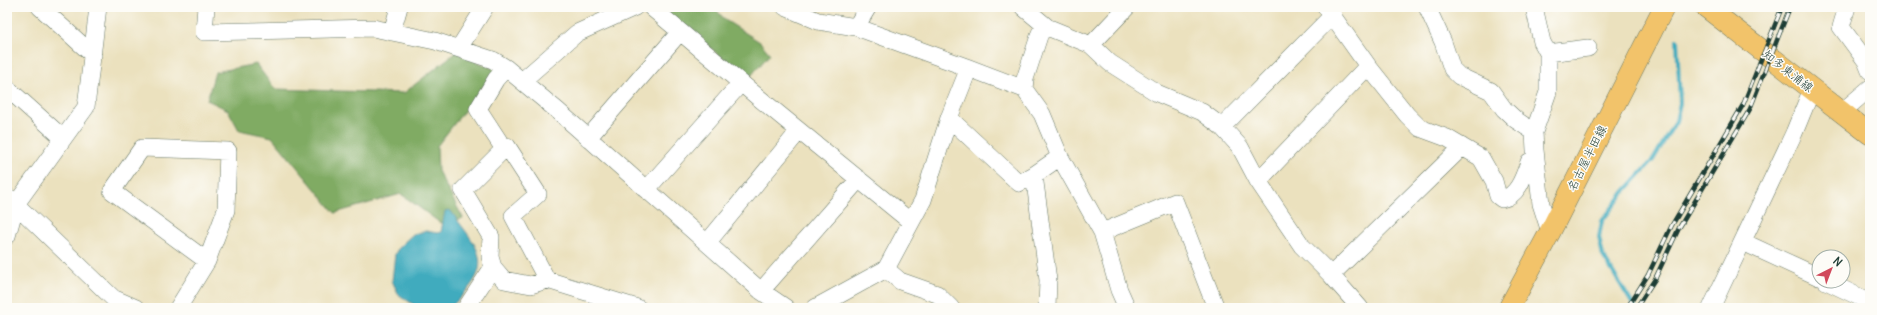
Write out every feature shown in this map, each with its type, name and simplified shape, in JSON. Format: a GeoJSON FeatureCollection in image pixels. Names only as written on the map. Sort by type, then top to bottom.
{"type":"FeatureCollection","features":[{"type":"Feature","properties":{"kind":"main road","name":"名古屋半田線"},"geometry":{"type":"LineString","coordinates":[[1509,308],[1550,232],[1664,7]]}},
{"type":"Feature","properties":{"kind":"main road","name":"知多東浦線"},"geometry":{"type":"LineString","coordinates":[[1706,7],[1870,134]]}},
{"type":"Feature","properties":{"kind":"street"},"geometry":{"type":"LineString","coordinates":[[40,7],[93,55]]}},
{"type":"Feature","properties":{"kind":"street"},"geometry":{"type":"LineString","coordinates":[[7,236],[11,200],[63,138],[86,107],[98,7]]}},
{"type":"Feature","properties":{"kind":"street"},"geometry":{"type":"LineString","coordinates":[[206,7],[204,32],[373,28],[459,48],[480,55],[506,68],[707,242],[761,291],[786,308]]}},
{"type":"Feature","properties":{"kind":"street"},"geometry":{"type":"LineString","coordinates":[[392,32],[399,7]]}},
{"type":"Feature","properties":{"kind":"street"},"geometry":{"type":"LineString","coordinates":[[459,48],[485,7]]}},
{"type":"Feature","properties":{"kind":"street"},"geometry":{"type":"LineString","coordinates":[[522,81],[577,33],[635,7]]}},
{"type":"Feature","properties":{"kind":"street"},"geometry":{"type":"LineString","coordinates":[[651,7],[799,131],[911,222]]}},
{"type":"Feature","properties":{"kind":"street"},"geometry":{"type":"LineString","coordinates":[[786,7],[818,21],[856,27],[1024,89],[1042,114],[1060,157],[1102,232],[1119,290],[1127,308]]}},
{"type":"Feature","properties":{"kind":"street"},"geometry":{"type":"LineString","coordinates":[[856,27],[868,7]]}},
{"type":"Feature","properties":{"kind":"street"},"geometry":{"type":"LineString","coordinates":[[1023,7],[1047,27],[1091,45],[1117,68],[1157,93],[1202,112],[1222,127],[1240,147],[1258,181],[1302,246],[1331,275],[1360,308]]}},
{"type":"Feature","properties":{"kind":"street"},"geometry":{"type":"LineString","coordinates":[[1091,45],[1127,7]]}},
{"type":"Feature","properties":{"kind":"street"},"geometry":{"type":"LineString","coordinates":[[1427,7],[1443,42],[1452,69],[1459,76],[1491,91],[1504,109],[1516,120],[1534,132]]}},
{"type":"Feature","properties":{"kind":"street"},"geometry":{"type":"LineString","coordinates":[[1534,7],[1542,42],[1548,54],[1548,92],[1534,132],[1535,162],[1541,204],[1550,232]]}},
{"type":"Feature","properties":{"kind":"street"},"geometry":{"type":"LineString","coordinates":[[1847,7],[1842,27],[1869,61]]}},
{"type":"Feature","properties":{"kind":"street"},"geometry":{"type":"LineString","coordinates":[[1222,127],[1330,11],[1368,66],[1407,115],[1420,128],[1447,138],[1481,158],[1488,168],[1498,196],[1502,199],[1506,198],[1515,191],[1522,180],[1529,162],[1535,162]]}},
{"type":"Feature","properties":{"kind":"street"},"geometry":{"type":"LineString","coordinates":[[1024,89],[1025,79],[1040,33],[1047,27]]}},
{"type":"Feature","properties":{"kind":"street"},"geometry":{"type":"LineString","coordinates":[[588,138],[680,32]]}},
{"type":"Feature","properties":{"kind":"street"},"geometry":{"type":"LineString","coordinates":[[1548,54],[1588,48]]}},
{"type":"Feature","properties":{"kind":"street"},"geometry":{"type":"LineString","coordinates":[[1258,181],[1368,66]]}},
{"type":"Feature","properties":{"kind":"street"},"geometry":{"type":"LineString","coordinates":[[504,149],[478,109],[496,79],[506,68]]}},
{"type":"Feature","properties":{"kind":"street"},"geometry":{"type":"LineString","coordinates":[[815,308],[886,269],[923,200],[949,118],[969,68]]}},
{"type":"Feature","properties":{"kind":"street"},"geometry":{"type":"LineString","coordinates":[[646,190],[741,83]]}},
{"type":"Feature","properties":{"kind":"street"},"geometry":{"type":"LineString","coordinates":[[7,88],[63,138]]}},
{"type":"Feature","properties":{"kind":"street"},"geometry":{"type":"LineString","coordinates":[[1843,112],[1870,88]]}},
{"type":"Feature","properties":{"kind":"street"},"geometry":{"type":"LineString","coordinates":[[1711,308],[1744,242],[1794,133],[1812,89]]}},
{"type":"Feature","properties":{"kind":"street"},"geometry":{"type":"LineString","coordinates":[[949,118],[1019,183],[1034,175],[1060,157]]}},
{"type":"Feature","properties":{"kind":"street"},"geometry":{"type":"LineString","coordinates":[[707,242],[799,131]]}},
{"type":"Feature","properties":{"kind":"street"},"geometry":{"type":"LineString","coordinates":[[491,237],[538,194],[507,146],[463,190],[491,237],[490,257],[493,267],[504,280],[531,285],[547,280],[638,308]]}},
{"type":"Feature","properties":{"kind":"street"},"geometry":{"type":"LineString","coordinates":[[1331,275],[1455,154],[1461,146]]}},
{"type":"Feature","properties":{"kind":"street"},"geometry":{"type":"LineString","coordinates":[[178,308],[207,261],[226,210],[228,151],[142,148],[112,192],[207,261]]}},
{"type":"Feature","properties":{"kind":"street"},"geometry":{"type":"LineString","coordinates":[[1034,175],[1048,280],[1047,308]]}},
{"type":"Feature","properties":{"kind":"street"},"geometry":{"type":"LineString","coordinates":[[761,291],[859,179]]}},
{"type":"Feature","properties":{"kind":"street"},"geometry":{"type":"LineString","coordinates":[[11,200],[109,303],[136,308]]}},
{"type":"Feature","properties":{"kind":"street"},"geometry":{"type":"LineString","coordinates":[[1102,232],[1175,202],[1216,308]]}},
{"type":"Feature","properties":{"kind":"street"},"geometry":{"type":"LineString","coordinates":[[513,216],[547,280]]}},
{"type":"Feature","properties":{"kind":"street"},"geometry":{"type":"LineString","coordinates":[[1744,242],[1811,274]]}},
{"type":"Feature","properties":{"kind":"street"},"geometry":{"type":"LineString","coordinates":[[466,308],[493,267]]}},
{"type":"Feature","properties":{"kind":"street"},"geometry":{"type":"LineString","coordinates":[[886,269],[900,281],[937,294],[951,308]]}},
{"type":"Feature","properties":{"kind":"street"},"geometry":{"type":"LineString","coordinates":[[1843,289],[1870,302]]}},
{"type":"Feature","properties":{"kind":"green space"},"geometry":{"type":"Polygon","coordinates":[[[660,7],[714,7],[725,20],[760,42],[770,54],[748,79],[660,7]]]}},
{"type":"Feature","properties":{"kind":"green space"},"geometry":{"type":"Polygon","coordinates":[[[456,52],[496,70],[437,146],[438,171],[463,218],[443,225],[401,194],[335,213],[272,137],[239,130],[228,110],[207,100],[215,72],[256,64],[275,89],[404,93],[456,52]]]}},
{"type":"Feature","properties":{"kind":"water"},"geometry":{"type":"Polygon","coordinates":[[[449,210],[465,230],[476,248],[479,258],[479,268],[476,278],[456,302],[448,308],[419,308],[399,295],[392,281],[395,254],[399,247],[413,234],[426,231],[437,233],[441,232],[445,211],[449,210]]]}},
{"type":"Feature","properties":{"kind":"waterway"},"geometry":{"type":"LineString","coordinates":[[1635,308],[1603,256],[1599,237],[1602,221],[1625,191],[1653,160],[1676,121],[1680,103],[1677,40]]}},
{"type":"Feature","properties":{"kind":"railway"},"geometry":{"type":"LineString","coordinates":[[1627,308],[1648,275],[1672,225],[1743,105],[1782,7]]}},
{"type":"Feature","properties":{"kind":"railway"},"geometry":{"type":"LineString","coordinates":[[1636,308],[1655,279],[1679,228],[1750,109],[1790,7]]}}]}
